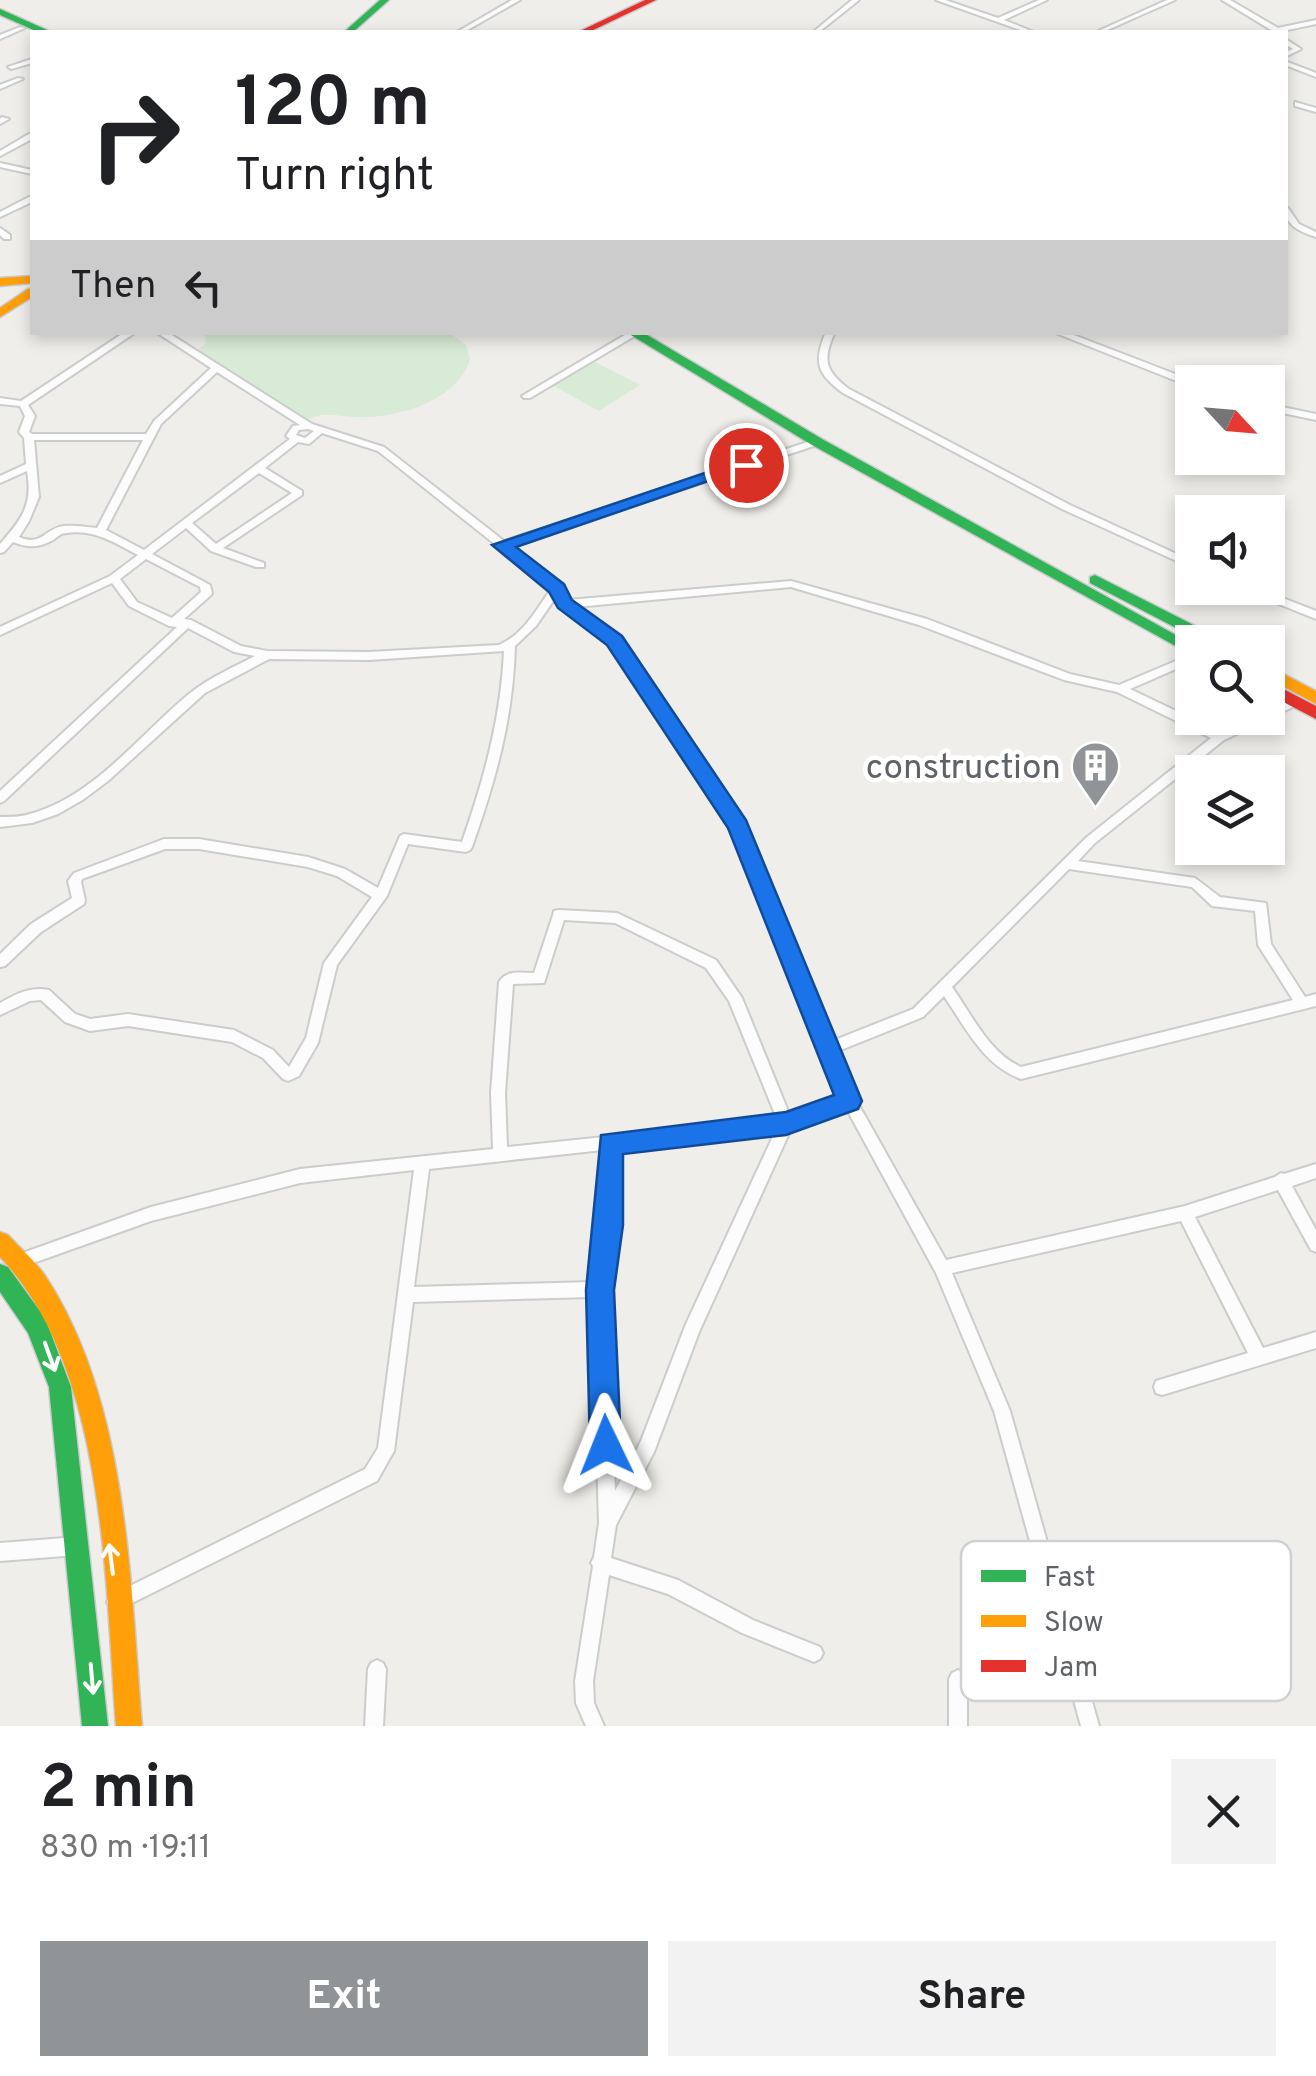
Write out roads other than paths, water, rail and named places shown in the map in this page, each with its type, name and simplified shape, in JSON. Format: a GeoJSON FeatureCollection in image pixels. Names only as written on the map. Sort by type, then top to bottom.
{"type":"FeatureCollection","features":[{"type":"Feature","properties":{"kind":"main road"},"geometry":{"type":"LineString","coordinates":[[350,30],[386,0]]}},
{"type":"Feature","properties":{"kind":"main road"},"geometry":{"type":"LineString","coordinates":[[359,30],[394,0]]}},
{"type":"Feature","properties":{"kind":"main road"},"geometry":{"type":"LineString","coordinates":[[602,30],[652,0]]}},
{"type":"Feature","properties":{"kind":"main road"},"geometry":{"type":"LineString","coordinates":[[587,30],[669,0]]}},
{"type":"Feature","properties":{"kind":"main road"},"geometry":{"type":"LineString","coordinates":[[0,15],[27,31]]}},
{"type":"Feature","properties":{"kind":"main road"},"geometry":{"type":"LineString","coordinates":[[0,15],[39,30]]}},
{"type":"Feature","properties":{"kind":"main road"},"geometry":{"type":"LineString","coordinates":[[0,312],[7,301],[0,287],[30,286]]}},
{"type":"Feature","properties":{"kind":"main road"},"geometry":{"type":"LineString","coordinates":[[0,312],[30,288]]}},
{"type":"Feature","properties":{"kind":"main road"},"geometry":{"type":"LineString","coordinates":[[0,322],[30,302]]}},
{"type":"Feature","properties":{"kind":"main road"},"geometry":{"type":"LineString","coordinates":[[637,335],[1175,640]]}},
{"type":"Feature","properties":{"kind":"main road"},"geometry":{"type":"LineString","coordinates":[[659,335],[824,439],[1181,625]]}},
{"type":"Feature","properties":{"kind":"main road"},"geometry":{"type":"LineString","coordinates":[[1285,681],[1316,698]]}},
{"type":"Feature","properties":{"kind":"main road"},"geometry":{"type":"LineString","coordinates":[[1285,695],[1316,713]]}},
{"type":"Feature","properties":{"kind":"main road"},"geometry":{"type":"LineString","coordinates":[[0,1242],[22,1260],[76,1368],[97,1452],[129,1726]]}},
{"type":"Feature","properties":{"kind":"main road"},"geometry":{"type":"LineString","coordinates":[[0,1274],[37,1326],[52,1358],[80,1546],[96,1726]]}},
{"type":"Feature","properties":{"kind":"street"},"geometry":{"type":"LineString","coordinates":[[464,30],[517,0]]}},
{"type":"Feature","properties":{"kind":"street"},"geometry":{"type":"LineString","coordinates":[[818,30],[856,0]]}},
{"type":"Feature","properties":{"kind":"street"},"geometry":{"type":"LineString","coordinates":[[939,0],[1026,30]]}},
{"type":"Feature","properties":{"kind":"street"},"geometry":{"type":"LineString","coordinates":[[999,20],[1044,0]]}},
{"type":"Feature","properties":{"kind":"street"},"geometry":{"type":"LineString","coordinates":[[1104,30],[1172,0]]}},
{"type":"Feature","properties":{"kind":"street"},"geometry":{"type":"LineString","coordinates":[[1225,0],[1272,30]]}},
{"type":"Feature","properties":{"kind":"street"},"geometry":{"type":"LineString","coordinates":[[1279,30],[1316,22]]}},
{"type":"Feature","properties":{"kind":"street"},"geometry":{"type":"LineString","coordinates":[[0,36],[27,31]]}},
{"type":"Feature","properties":{"kind":"street"},"geometry":{"type":"LineString","coordinates":[[12,67],[30,61]]}},
{"type":"Feature","properties":{"kind":"street"},"geometry":{"type":"LineString","coordinates":[[1288,61],[1316,75]]}},
{"type":"Feature","properties":{"kind":"street"},"geometry":{"type":"LineString","coordinates":[[0,87],[20,78]]}},
{"type":"Feature","properties":{"kind":"street"},"geometry":{"type":"LineString","coordinates":[[1298,104],[1316,110]]}},
{"type":"Feature","properties":{"kind":"street"},"geometry":{"type":"LineString","coordinates":[[0,154],[30,137]]}},
{"type":"Feature","properties":{"kind":"street"},"geometry":{"type":"LineString","coordinates":[[0,165],[30,172]]}},
{"type":"Feature","properties":{"kind":"street"},"geometry":{"type":"LineString","coordinates":[[0,215],[30,200]]}},
{"type":"Feature","properties":{"kind":"street"},"geometry":{"type":"LineString","coordinates":[[1288,214],[1296,226],[1316,235]]}},
{"type":"Feature","properties":{"kind":"street"},"geometry":{"type":"LineString","coordinates":[[0,401],[23,404],[127,335]]}},
{"type":"Feature","properties":{"kind":"street"},"geometry":{"type":"LineString","coordinates":[[165,335],[288,414],[306,435]]}},
{"type":"Feature","properties":{"kind":"street"},"geometry":{"type":"LineString","coordinates":[[527,396],[630,335]]}},
{"type":"Feature","properties":{"kind":"street"},"geometry":{"type":"LineString","coordinates":[[829,335],[819,354],[822,369],[846,392],[1066,507],[1175,558]]}},
{"type":"Feature","properties":{"kind":"street"},"geometry":{"type":"LineString","coordinates":[[1064,335],[1175,378]]}},
{"type":"Feature","properties":{"kind":"street"},"geometry":{"type":"LineString","coordinates":[[100,531],[135,469],[146,437],[166,412],[216,368]]}},
{"type":"Feature","properties":{"kind":"street"},"geometry":{"type":"LineString","coordinates":[[23,404],[30,416],[24,432],[29,437],[146,437]]}},
{"type":"Feature","properties":{"kind":"street"},"geometry":{"type":"LineString","coordinates":[[1285,411],[1316,416]]}},
{"type":"Feature","properties":{"kind":"street"},"geometry":{"type":"LineString","coordinates":[[1,630],[114,578],[278,452],[306,435],[321,433],[381,449],[557,588],[565,604],[614,640],[738,826],[849,1101],[942,1268],[1011,1434],[1040,1541]]}},
{"type":"Feature","properties":{"kind":"street"},"geometry":{"type":"LineString","coordinates":[[0,798],[180,623],[208,589],[100,531],[60,529],[45,542],[22,544],[13,538],[36,500],[37,486],[28,466],[29,437]]}},
{"type":"Feature","properties":{"kind":"street"},"geometry":{"type":"LineString","coordinates":[[502,545],[824,439]]}},
{"type":"Feature","properties":{"kind":"street"},"geometry":{"type":"LineString","coordinates":[[0,480],[28,466]]}},
{"type":"Feature","properties":{"kind":"street"},"geometry":{"type":"LineString","coordinates":[[215,549],[299,493],[258,468]]}},
{"type":"Feature","properties":{"kind":"street"},"geometry":{"type":"LineString","coordinates":[[187,524],[215,549],[260,566]]}},
{"type":"Feature","properties":{"kind":"street"},"geometry":{"type":"LineString","coordinates":[[0,550],[21,527]]}},
{"type":"Feature","properties":{"kind":"street"},"geometry":{"type":"LineString","coordinates":[[114,578],[133,604],[238,648],[267,655],[370,656],[510,646]]}},
{"type":"Feature","properties":{"kind":"street"},"geometry":{"type":"LineString","coordinates":[[565,604],[791,584],[923,622],[1068,677],[1120,689],[1220,737]]}},
{"type":"Feature","properties":{"kind":"street"},"geometry":{"type":"LineString","coordinates":[[0,1009],[28,995],[44,994],[70,1018],[90,1025],[128,1020],[204,1028],[234,1036],[268,1054],[288,1075],[294,1072],[313,1039],[331,963],[380,896],[406,838],[466,847],[485,802],[496,746],[504,734],[510,646],[557,588]]}},
{"type":"Feature","properties":{"kind":"street"},"geometry":{"type":"LineString","coordinates":[[1285,603],[1316,615]]}},
{"type":"Feature","properties":{"kind":"street"},"geometry":{"type":"LineString","coordinates":[[0,822],[24,824],[66,808],[194,696],[267,655]]}},
{"type":"Feature","properties":{"kind":"street"},"geometry":{"type":"LineString","coordinates":[[1120,689],[1175,665]]}},
{"type":"Feature","properties":{"kind":"street"},"geometry":{"type":"LineString","coordinates":[[1285,705],[1295,700]]}},
{"type":"Feature","properties":{"kind":"street"},"geometry":{"type":"LineString","coordinates":[[828,1050],[918,1014],[1066,864],[1224,735]]}},
{"type":"Feature","properties":{"kind":"street"},"geometry":{"type":"LineString","coordinates":[[0,962],[24,938],[79,900],[74,882],[78,876],[164,844],[199,844],[291,857],[341,872],[380,896]]}},
{"type":"Feature","properties":{"kind":"street"},"geometry":{"type":"LineString","coordinates":[[946,989],[994,1054],[1011,1071],[1021,1074],[1309,1001],[1265,945],[1262,907],[1218,902],[1195,883],[1168,877],[1066,864]]}},
{"type":"Feature","properties":{"kind":"street"},"geometry":{"type":"LineString","coordinates":[[500,1156],[498,1094],[506,982],[510,978],[539,979],[548,942],[563,914],[617,918],[711,964],[735,998],[786,1124],[692,1330],[648,1446],[608,1523]]}},
{"type":"Feature","properties":{"kind":"street"},"geometry":{"type":"LineString","coordinates":[[22,1260],[152,1214],[300,1176],[422,1166],[786,1124],[849,1101]]}},
{"type":"Feature","properties":{"kind":"street"},"geometry":{"type":"LineString","coordinates":[[595,1726],[585,1702],[584,1681],[608,1523],[600,1290],[609,1225],[610,1144]]}},
{"type":"Feature","properties":{"kind":"street"},"geometry":{"type":"LineString","coordinates":[[116,1602],[371,1475],[386,1451],[422,1166]]}},
{"type":"Feature","properties":{"kind":"street"},"geometry":{"type":"LineString","coordinates":[[942,1268],[1186,1213],[1316,1171]]}},
{"type":"Feature","properties":{"kind":"street"},"geometry":{"type":"LineString","coordinates":[[1281,1180],[1316,1246]]}},
{"type":"Feature","properties":{"kind":"street"},"geometry":{"type":"LineString","coordinates":[[1186,1213],[1260,1357]]}},
{"type":"Feature","properties":{"kind":"street"},"geometry":{"type":"LineString","coordinates":[[406,1295],[600,1290]]}},
{"type":"Feature","properties":{"kind":"street"},"geometry":{"type":"LineString","coordinates":[[1162,1388],[1316,1340]]}},
{"type":"Feature","properties":{"kind":"street"},"geometry":{"type":"LineString","coordinates":[[0,1552],[80,1546]]}},
{"type":"Feature","properties":{"kind":"street"},"geometry":{"type":"LineString","coordinates":[[600,1564],[672,1586],[748,1626],[814,1653]]}},
{"type":"Feature","properties":{"kind":"street"},"geometry":{"type":"LineString","coordinates":[[374,1726],[377,1669]]}},
{"type":"Feature","properties":{"kind":"street"},"geometry":{"type":"LineString","coordinates":[[958,1680],[958,1726]]}},
{"type":"Feature","properties":{"kind":"street"},"geometry":{"type":"LineString","coordinates":[[1083,1701],[1090,1726]]}},
{"type":"Feature","properties":{"kind":"place","name":"construction"},"geometry":{"type":"Point","coordinates":[1096,808]}}]}
